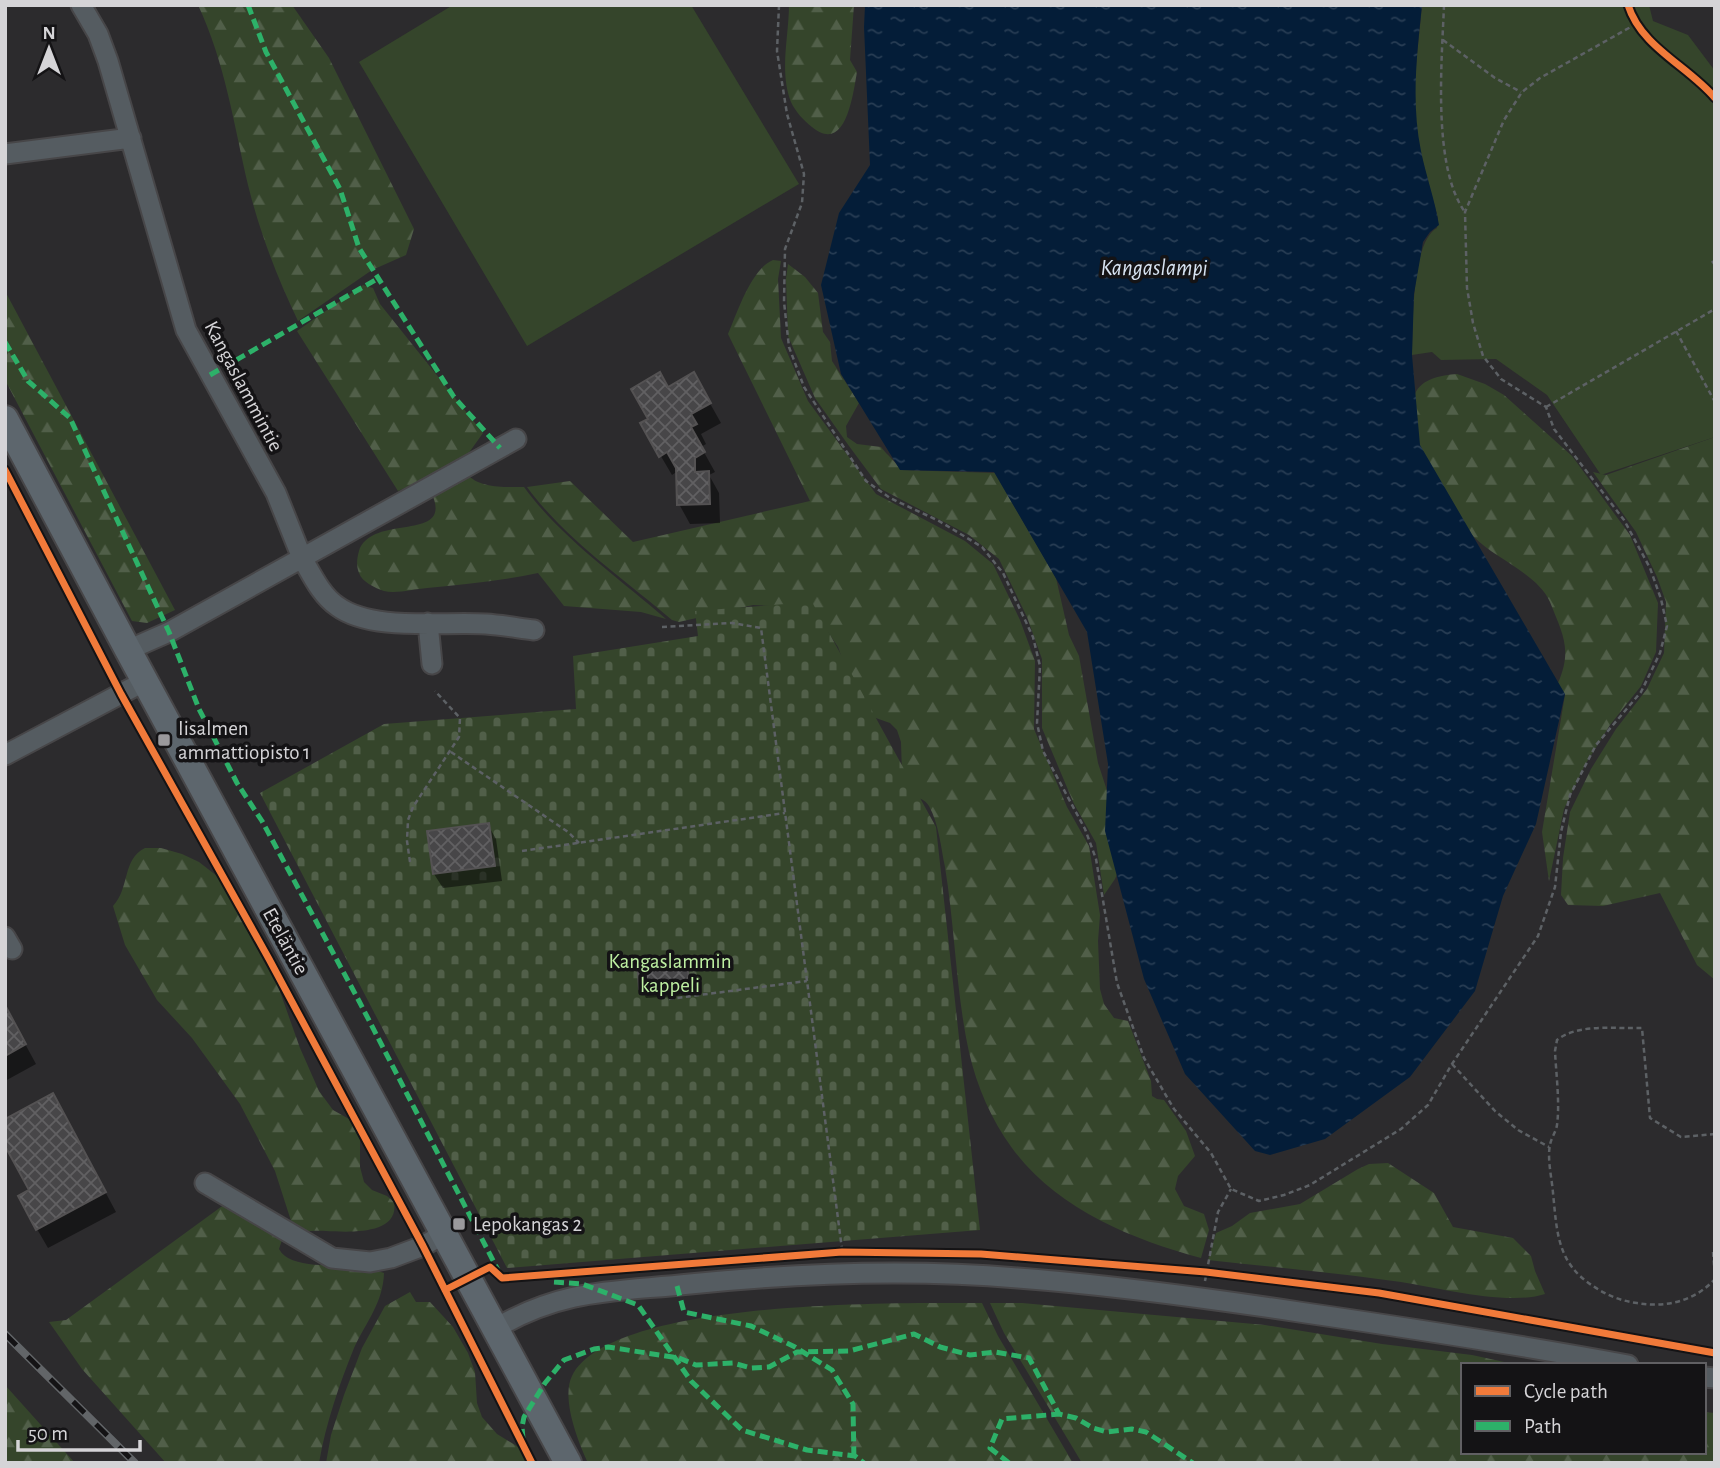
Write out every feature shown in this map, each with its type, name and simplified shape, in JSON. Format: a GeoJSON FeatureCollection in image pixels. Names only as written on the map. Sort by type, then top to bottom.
{"type":"FeatureCollection","features":[{"type":"Feature","properties":{"kind":"street","name":"Kangaslammintie"},"geometry":{"type":"LineString","coordinates":[[81,5],[98,34],[108,61],[186,330],[276,493],[302,558],[321,590],[336,606],[348,613],[386,622],[487,624],[534,630]]}},
{"type":"Feature","properties":{"kind":"street"},"geometry":{"type":"LineString","coordinates":[[5,154],[131,138]]}},
{"type":"Feature","properties":{"kind":"street","name":"Eteläntie"},"geometry":{"type":"LineString","coordinates":[[5,419],[568,1463]]}},
{"type":"Feature","properties":{"kind":"street"},"geometry":{"type":"LineString","coordinates":[[128,650],[169,632],[516,439]]}},
{"type":"Feature","properties":{"kind":"street"},"geometry":{"type":"LineString","coordinates":[[428,622],[432,664]]}},
{"type":"Feature","properties":{"kind":"street"},"geometry":{"type":"LineString","coordinates":[[5,755],[145,681]]}},
{"type":"Feature","properties":{"kind":"street"},"geometry":{"type":"LineString","coordinates":[[205,1184],[332,1258],[370,1262],[391,1258],[423,1246],[445,1233]]}},
{"type":"Feature","properties":{"kind":"street"},"geometry":{"type":"LineString","coordinates":[[496,1328],[516,1316],[562,1298],[600,1291],[845,1274],[1017,1278],[1203,1298],[1477,1338],[1618,1363]]}},
{"type":"Feature","properties":{"kind":"path"},"geometry":{"type":"LineString","coordinates":[[779,5],[778,51],[787,114],[804,174],[802,203],[785,249],[784,302],[789,347],[804,387],[866,481],[890,498],[939,521],[982,547],[1003,573],[1036,647],[1040,666],[1037,723],[1043,751],[1085,829],[1096,859],[1117,983],[1144,1058],[1174,1110],[1211,1153],[1231,1189],[1259,1200],[1284,1195],[1310,1185],[1401,1129],[1428,1105],[1452,1064],[1538,936],[1555,887],[1561,832],[1570,795],[1596,745],[1641,692],[1660,653],[1667,626],[1661,599],[1650,568],[1624,520],[1554,429],[1546,407],[1501,379],[1483,356],[1473,323],[1467,288],[1465,212],[1504,120],[1521,92],[1635,20],[1647,17]]}},
{"type":"Feature","properties":{"kind":"path"},"geometry":{"type":"LineString","coordinates":[[1444,5],[1443,120],[1447,161],[1456,197],[1465,212]]}},
{"type":"Feature","properties":{"kind":"path"},"geometry":{"type":"LineString","coordinates":[[1635,20],[1644,34]]}},
{"type":"Feature","properties":{"kind":"path"},"geometry":{"type":"LineString","coordinates":[[1443,40],[1495,78],[1521,92]]}},
{"type":"Feature","properties":{"kind":"path"},"geometry":{"type":"LineString","coordinates":[[1546,407],[1715,309]]}},
{"type":"Feature","properties":{"kind":"path"},"geometry":{"type":"LineString","coordinates":[[1676,331],[1715,402]]}},
{"type":"Feature","properties":{"kind":"path"},"geometry":{"type":"LineString","coordinates":[[662,627],[732,622],[761,628],[845,1274]]}},
{"type":"Feature","properties":{"kind":"path"},"geometry":{"type":"LineString","coordinates":[[410,862],[408,820],[413,807],[459,737],[460,718],[435,691]]}},
{"type":"Feature","properties":{"kind":"path"},"geometry":{"type":"LineString","coordinates":[[451,752],[568,832],[579,843]]}},
{"type":"Feature","properties":{"kind":"path"},"geometry":{"type":"LineString","coordinates":[[522,851],[785,813]]}},
{"type":"Feature","properties":{"kind":"path"},"geometry":{"type":"LineString","coordinates":[[668,999],[807,981]]}},
{"type":"Feature","properties":{"kind":"path"},"geometry":{"type":"LineString","coordinates":[[1713,1252],[1715,1278],[1707,1287],[1678,1302],[1658,1305],[1614,1298],[1581,1278],[1570,1267],[1556,1224],[1549,1147],[1557,1126],[1557,1040],[1569,1032],[1582,1030],[1642,1028],[1650,1118],[1681,1137],[1715,1133]]}},
{"type":"Feature","properties":{"kind":"path"},"geometry":{"type":"LineString","coordinates":[[1452,1064],[1495,1111],[1518,1130],[1549,1147]]}},
{"type":"Feature","properties":{"kind":"path"},"geometry":{"type":"LineString","coordinates":[[1203,1298],[1218,1212],[1231,1189]]}},
{"type":"Feature","properties":{"kind":"path"},"geometry":{"type":"LineString","coordinates":[[828,1253],[856,1252]]}},
{"type":"Feature","properties":{"kind":"path"},"geometry":{"type":"LineString","coordinates":[[1193,1271],[1220,1273]]}},
{"type":"Feature","properties":{"kind":"green space"},"geometry":{"type":"Polygon","coordinates":[[[198,5],[292,5],[329,58],[414,229],[406,255],[372,270],[298,321],[258,220],[222,71],[198,5]]]}},
{"type":"Feature","properties":{"kind":"green space"},"geometry":{"type":"Polygon","coordinates":[[[453,5],[691,5],[799,184],[527,346],[359,62],[453,5]]]}},
{"type":"Feature","properties":{"kind":"green space"},"geometry":{"type":"Polygon","coordinates":[[[789,5],[854,5],[850,60],[857,72],[846,118],[833,133],[824,134],[812,127],[800,116],[791,102],[785,66],[789,5]]]}},
{"type":"Feature","properties":{"kind":"green space"},"geometry":{"type":"Polygon","coordinates":[[[1422,5],[1649,5],[1653,21],[1688,35],[1715,71],[1715,437],[1601,475],[1547,395],[1496,359],[1441,360],[1432,352],[1412,355],[1413,306],[1418,267],[1422,250],[1429,236],[1437,228],[1438,218],[1421,153],[1415,113],[1422,5]]]}},
{"type":"Feature","properties":{"kind":"green space"},"geometry":{"type":"Polygon","coordinates":[[[773,260],[781,261],[778,279],[781,338],[808,401],[876,494],[965,541],[993,564],[1020,620],[1035,661],[1034,729],[1067,807],[1089,846],[1100,915],[1100,989],[1104,1004],[1114,1018],[1128,1021],[1151,1081],[1152,1096],[1164,1100],[1186,1131],[1195,1156],[1178,1176],[1175,1189],[1184,1206],[1204,1214],[1209,1230],[1201,1258],[1122,1231],[1073,1205],[1030,1169],[998,1126],[976,1078],[969,1052],[961,1007],[948,890],[935,820],[927,804],[911,795],[902,773],[901,742],[897,730],[890,723],[873,717],[852,686],[838,647],[826,629],[773,606],[753,605],[679,622],[672,620],[577,541],[527,487],[570,481],[633,542],[810,501],[728,334],[751,282],[765,265],[773,260]]]}},
{"type":"Feature","properties":{"kind":"green space"},"geometry":{"type":"Polygon","coordinates":[[[788,264],[805,277],[818,293],[823,332],[830,342],[832,361],[859,403],[846,426],[847,437],[857,444],[881,447],[901,470],[995,473],[1056,578],[1069,635],[1079,656],[1098,763],[1127,852],[1115,879],[1104,895],[1096,843],[1074,804],[1042,728],[1042,659],[1027,617],[999,559],[969,535],[881,489],[849,446],[815,398],[788,336],[788,264]]]}},
{"type":"Feature","properties":{"kind":"green space"},"geometry":{"type":"Polygon","coordinates":[[[363,285],[373,288],[380,304],[483,433],[468,454],[398,491],[297,331],[363,285]]]}},
{"type":"Feature","properties":{"kind":"green space"},"geometry":{"type":"Polygon","coordinates":[[[5,291],[175,610],[147,623],[132,621],[5,380],[5,291]]]}},
{"type":"Feature","properties":{"kind":"green space"},"geometry":{"type":"Polygon","coordinates":[[[1457,374],[1485,384],[1504,395],[1572,456],[1630,535],[1658,603],[1656,652],[1641,686],[1610,725],[1585,765],[1564,809],[1549,881],[1542,832],[1565,695],[1558,683],[1565,660],[1564,641],[1544,592],[1470,533],[1420,446],[1414,403],[1416,392],[1431,379],[1457,374]]]}},
{"type":"Feature","properties":{"kind":"green space"},"geometry":{"type":"Polygon","coordinates":[[[1715,437],[1715,980],[1697,965],[1660,893],[1603,906],[1568,905],[1561,895],[1570,812],[1591,769],[1616,729],[1647,689],[1664,653],[1666,602],[1657,577],[1636,532],[1593,472],[1606,475],[1715,437]]]}},
{"type":"Feature","properties":{"kind":"green space"},"geometry":{"type":"Polygon","coordinates":[[[466,473],[485,484],[524,487],[573,541],[666,619],[641,612],[564,606],[538,573],[394,592],[380,590],[363,579],[358,570],[357,559],[367,539],[432,518],[436,508],[431,492],[466,473]]]}},
{"type":"Feature","properties":{"kind":"green space","name":"Kangaslammin kappeli"},"geometry":{"type":"Polygon","coordinates":[[[812,602],[936,827],[980,1230],[507,1268],[260,793],[384,724],[576,709],[573,656],[698,636],[695,611],[812,602]]]}},
{"type":"Feature","properties":{"kind":"green space"},"geometry":{"type":"Polygon","coordinates":[[[145,848],[161,848],[182,854],[199,862],[217,876],[278,986],[319,1091],[333,1110],[349,1119],[360,1139],[360,1167],[364,1182],[372,1190],[394,1202],[394,1213],[389,1221],[370,1230],[346,1232],[305,1231],[293,1227],[275,1171],[240,1104],[192,1038],[157,1000],[125,945],[113,906],[122,891],[129,866],[145,848]]]}},
{"type":"Feature","properties":{"kind":"green space"},"geometry":{"type":"Polygon","coordinates":[[[1388,1163],[1434,1193],[1453,1227],[1513,1238],[1531,1256],[1545,1294],[1530,1297],[1493,1297],[1401,1282],[1208,1260],[1216,1233],[1250,1213],[1300,1204],[1358,1169],[1369,1164],[1388,1163]]]}},
{"type":"Feature","properties":{"kind":"green space"},"geometry":{"type":"Polygon","coordinates":[[[225,1204],[283,1237],[279,1249],[293,1260],[314,1265],[360,1266],[384,1273],[381,1294],[354,1348],[338,1390],[319,1463],[166,1463],[82,1369],[49,1322],[66,1320],[225,1204]]]}},
{"type":"Feature","properties":{"kind":"green space"},"geometry":{"type":"Polygon","coordinates":[[[410,1292],[416,1302],[430,1302],[453,1327],[475,1372],[477,1403],[482,1417],[497,1434],[520,1448],[527,1463],[326,1463],[331,1435],[362,1348],[385,1306],[410,1292]]]}},
{"type":"Feature","properties":{"kind":"green space"},"geometry":{"type":"Polygon","coordinates":[[[889,1303],[982,1303],[998,1336],[1073,1463],[588,1463],[576,1432],[568,1396],[572,1376],[597,1350],[641,1332],[698,1319],[761,1310],[889,1303]]]}},
{"type":"Feature","properties":{"kind":"green space"},"geometry":{"type":"Polygon","coordinates":[[[990,1303],[1022,1303],[1265,1325],[1472,1355],[1509,1363],[1461,1363],[1461,1454],[1706,1454],[1706,1412],[1715,1413],[1715,1463],[1082,1463],[1004,1333],[990,1303]]]}},
{"type":"Feature","properties":{"kind":"green space"},"geometry":{"type":"Polygon","coordinates":[[[5,1385],[75,1463],[5,1463],[5,1385]]]}},
{"type":"Feature","properties":{"kind":"water","name":"Kangaslampi"},"geometry":{"type":"Polygon","coordinates":[[[865,5],[1422,5],[1416,114],[1421,151],[1439,225],[1423,242],[1414,294],[1412,355],[1420,445],[1565,694],[1536,824],[1503,896],[1475,991],[1410,1077],[1325,1139],[1270,1155],[1255,1151],[1185,1074],[1144,979],[1105,831],[1108,764],[1087,632],[994,472],[900,470],[841,374],[821,285],[839,213],[870,165],[865,5]]]}},
{"type":"Feature","properties":{"kind":"building"},"geometry":{"type":"Polygon","coordinates":[[[660,372],[668,387],[694,372],[711,403],[691,414],[697,424],[691,427],[705,452],[695,458],[695,472],[709,471],[710,504],[677,505],[676,468],[667,452],[659,457],[640,423],[648,419],[631,389],[660,372]]]}},
{"type":"Feature","properties":{"kind":"building"},"geometry":{"type":"Polygon","coordinates":[[[489,823],[495,866],[433,874],[427,831],[489,823]]]}},
{"type":"Feature","properties":{"kind":"building"},"geometry":{"type":"Polygon","coordinates":[[[688,968],[689,986],[639,989],[638,971],[688,968]]]}},
{"type":"Feature","properties":{"kind":"building"},"geometry":{"type":"Polygon","coordinates":[[[5,1005],[26,1044],[5,1056],[5,1005]]]}},
{"type":"Feature","properties":{"kind":"building"},"geometry":{"type":"Polygon","coordinates":[[[53,1093],[106,1192],[36,1230],[18,1196],[29,1190],[5,1146],[5,1119],[53,1093]]]}},
{"type":"Feature","properties":{"kind":"railway"},"geometry":{"type":"LineString","coordinates":[[5,1334],[135,1463]]}},
{"type":"Feature","properties":{"kind":"marked path"},"geometry":{"type":"LineString","coordinates":[[248,5],[266,52],[340,189],[359,248],[454,397],[500,448]]}},
{"type":"Feature","properties":{"kind":"marked path"},"geometry":{"type":"LineString","coordinates":[[210,375],[377,279]]}},
{"type":"Feature","properties":{"kind":"marked path"},"geometry":{"type":"LineString","coordinates":[[5,342],[28,381],[70,418],[169,632],[199,709],[237,783],[262,821],[359,1001],[499,1272]]}},
{"type":"Feature","properties":{"kind":"marked path"},"geometry":{"type":"LineString","coordinates":[[554,1282],[582,1284],[638,1305],[691,1381],[742,1430],[807,1450],[855,1456],[864,1463]]}},
{"type":"Feature","properties":{"kind":"marked path"},"geometry":{"type":"LineString","coordinates":[[677,1286],[684,1312],[751,1326],[795,1347],[832,1370],[853,1404],[854,1463]]}},
{"type":"Feature","properties":{"kind":"marked path"},"geometry":{"type":"LineString","coordinates":[[523,1439],[524,1417],[545,1383],[564,1360],[594,1349],[608,1347],[679,1358],[696,1365],[733,1363],[751,1368],[769,1367],[797,1352],[849,1351],[914,1334],[940,1347],[970,1355],[995,1352],[1029,1358],[1059,1414],[1076,1418],[1093,1428],[1107,1432],[1132,1429],[1146,1432],[1193,1463]]}},
{"type":"Feature","properties":{"kind":"marked path"},"geometry":{"type":"LineString","coordinates":[[1009,1463],[990,1448],[1002,1419],[1059,1414]]}},
{"type":"Feature","properties":{"kind":"cycle path"},"geometry":{"type":"LineString","coordinates":[[1628,5],[1643,33],[1715,98]]}},
{"type":"Feature","properties":{"kind":"cycle path"},"geometry":{"type":"LineString","coordinates":[[5,470],[121,694],[269,959],[423,1246],[532,1463]]}},
{"type":"Feature","properties":{"kind":"cycle path"},"geometry":{"type":"LineString","coordinates":[[445,1290],[490,1267],[502,1278],[842,1252],[981,1254],[1206,1272],[1379,1293],[1715,1353]]}},
{"type":"Feature","properties":{"kind":"place","name":"Iisalmen ammattiopisto 1"},"geometry":{"type":"Point","coordinates":[164,740]}},
{"type":"Feature","properties":{"kind":"place","name":"Lepokangas 2"},"geometry":{"type":"Point","coordinates":[459,1224]}}]}
